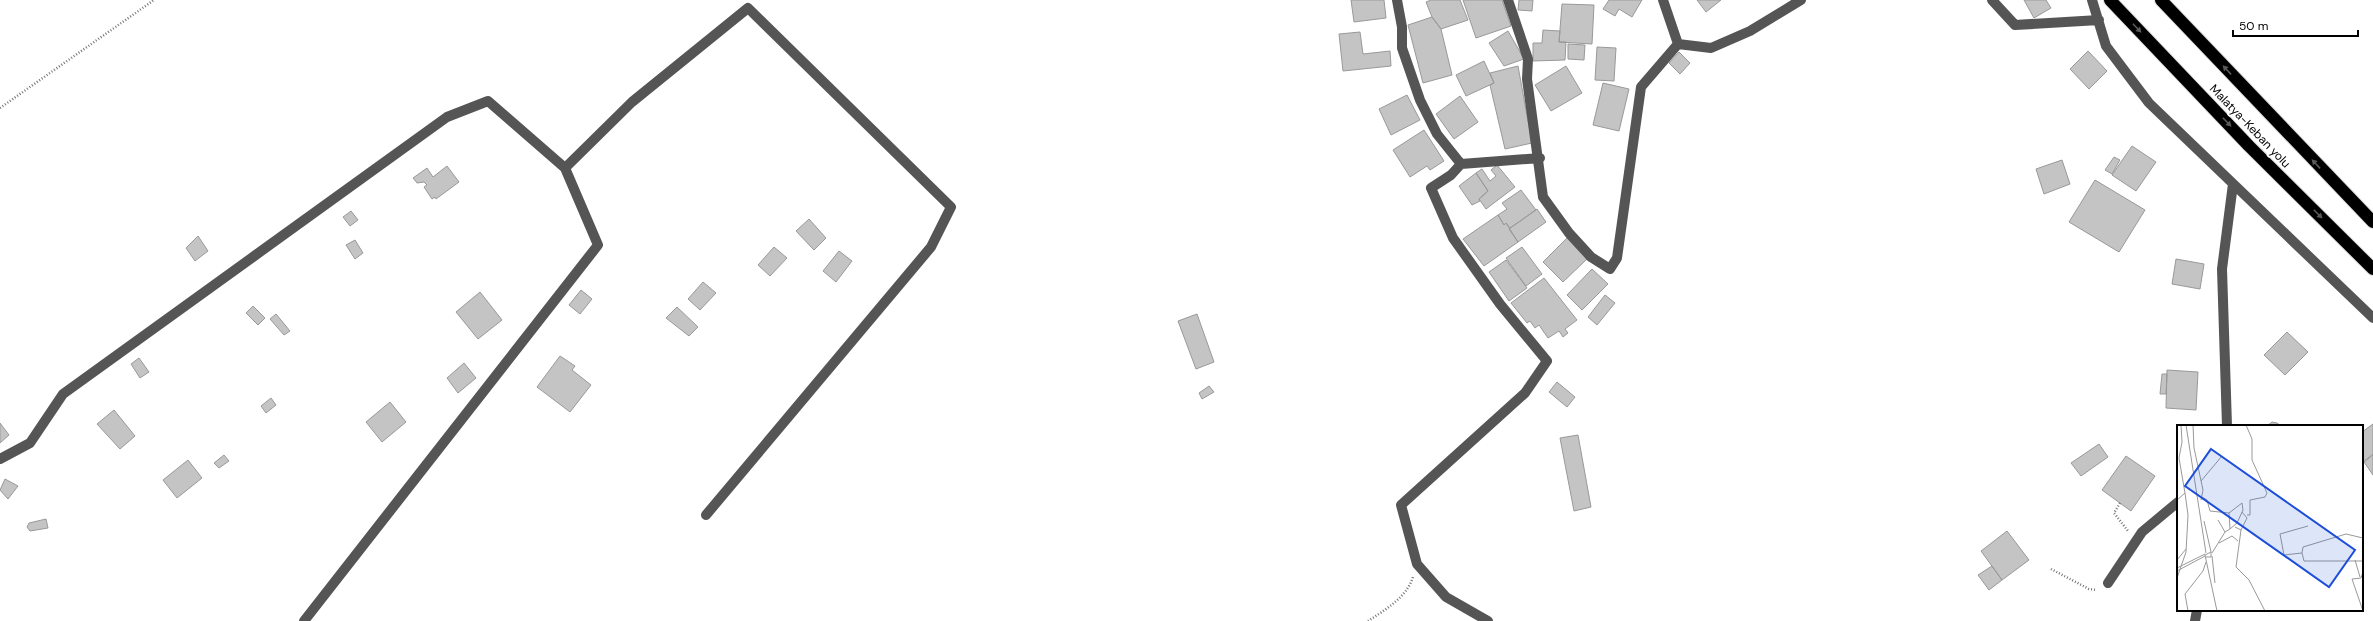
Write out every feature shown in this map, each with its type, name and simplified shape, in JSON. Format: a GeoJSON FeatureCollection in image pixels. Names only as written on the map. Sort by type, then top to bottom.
{"type":"FeatureCollection","features":[{"type":"Feature","properties":{"kind":"highway","name":"Malatya-Keban yolu"},"geometry":{"type":"LineString","coordinates":[[2110,0],[2249,146],[2373,269]]}},
{"type":"Feature","properties":{"kind":"highway","name":"Malatya-Keban yolu"},"geometry":{"type":"LineString","coordinates":[[2161,0],[2373,222]]}},
{"type":"Feature","properties":{"kind":"street"},"geometry":{"type":"LineString","coordinates":[[1397,0],[1402,27],[1402,48],[1420,100],[1437,134],[1460,164]]}},
{"type":"Feature","properties":{"kind":"street"},"geometry":{"type":"LineString","coordinates":[[1508,0],[1528,59],[1528,79],[1540,158],[1543,197],[1568,233],[1591,257],[1610,269],[1616,258],[1641,87],[1678,44]]}},
{"type":"Feature","properties":{"kind":"street"},"geometry":{"type":"LineString","coordinates":[[1663,0],[1678,44]]}},
{"type":"Feature","properties":{"kind":"street"},"geometry":{"type":"LineString","coordinates":[[1678,44],[1711,48],[1750,31],[1801,0]]}},
{"type":"Feature","properties":{"kind":"street"},"geometry":{"type":"LineString","coordinates":[[1992,0],[2015,25],[2098,20]]}},
{"type":"Feature","properties":{"kind":"street"},"geometry":{"type":"LineString","coordinates":[[2092,0],[2106,46],[2150,103],[2373,318]]}},
{"type":"Feature","properties":{"kind":"street"},"geometry":{"type":"LineString","coordinates":[[565,168],[632,102],[748,8],[951,207],[931,247],[706,515]]}},
{"type":"Feature","properties":{"kind":"street"},"geometry":{"type":"LineString","coordinates":[[0,459],[30,443],[63,394],[447,117],[488,101],[565,168],[598,246],[304,621]]}},
{"type":"Feature","properties":{"kind":"street"},"geometry":{"type":"LineString","coordinates":[[1488,621],[1446,597],[1417,564],[1400,505],[1525,393],[1547,361],[1500,304],[1453,238],[1431,188],[1451,175],[1460,164],[1540,158]]}},
{"type":"Feature","properties":{"kind":"street"},"geometry":{"type":"LineString","coordinates":[[2226,425],[2222,269],[2233,184]]}},
{"type":"Feature","properties":{"kind":"street"},"geometry":{"type":"LineString","coordinates":[[2108,583],[2142,532],[2177,503]]}},
{"type":"Feature","properties":{"kind":"street"},"geometry":{"type":"LineString","coordinates":[[2195,621],[2197,611]]}},
{"type":"Feature","properties":{"kind":"path"},"geometry":{"type":"LineString","coordinates":[[0,108],[154,0]]}},
{"type":"Feature","properties":{"kind":"path"},"geometry":{"type":"LineString","coordinates":[[2120,503],[2114,513],[2136,541]]}},
{"type":"Feature","properties":{"kind":"path"},"geometry":{"type":"LineString","coordinates":[[1368,621],[1392,606],[1411,583],[1417,564]]}},
{"type":"Feature","properties":{"kind":"path"},"geometry":{"type":"LineString","coordinates":[[2052,569],[2089,589],[2102,590],[2108,583]]}},
{"type":"Feature","properties":{"kind":"building"},"geometry":{"type":"Polygon","coordinates":[[[1351,0],[1384,0],[1386,18],[1354,22],[1351,0]]]}},
{"type":"Feature","properties":{"kind":"building"},"geometry":{"type":"Polygon","coordinates":[[[1431,0],[1460,0],[1468,20],[1441,29],[1432,17],[1426,2],[1431,0]]]}},
{"type":"Feature","properties":{"kind":"building"},"geometry":{"type":"Polygon","coordinates":[[[1463,0],[1502,0],[1511,26],[1476,38],[1463,0]]]}},
{"type":"Feature","properties":{"kind":"building"},"geometry":{"type":"Polygon","coordinates":[[[1519,0],[1533,0],[1532,11],[1518,10],[1519,0]]]}},
{"type":"Feature","properties":{"kind":"building"},"geometry":{"type":"Polygon","coordinates":[[[1609,0],[1642,0],[1632,17],[1619,9],[1615,16],[1603,9],[1609,0]]]}},
{"type":"Feature","properties":{"kind":"building"},"geometry":{"type":"Polygon","coordinates":[[[1697,0],[1721,0],[1706,12],[1697,0]]]}},
{"type":"Feature","properties":{"kind":"building"},"geometry":{"type":"Polygon","coordinates":[[[2024,0],[2046,0],[2051,8],[2034,18],[2024,0]]]}},
{"type":"Feature","properties":{"kind":"building"},"geometry":{"type":"Polygon","coordinates":[[[1562,4],[1594,5],[1592,44],[1559,42],[1562,4]]]}},
{"type":"Feature","properties":{"kind":"building"},"geometry":{"type":"Polygon","coordinates":[[[1432,17],[1441,29],[1452,75],[1423,83],[1408,25],[1432,17]]]}},
{"type":"Feature","properties":{"kind":"building"},"geometry":{"type":"Polygon","coordinates":[[[1543,30],[1560,31],[1559,42],[1566,42],[1565,60],[1533,61],[1533,43],[1542,43],[1543,30]]]}},
{"type":"Feature","properties":{"kind":"building"},"geometry":{"type":"Polygon","coordinates":[[[1508,31],[1524,59],[1504,66],[1489,43],[1508,31]]]}},
{"type":"Feature","properties":{"kind":"building"},"geometry":{"type":"Polygon","coordinates":[[[1360,32],[1363,54],[1390,51],[1391,66],[1343,71],[1339,34],[1360,32]]]}},
{"type":"Feature","properties":{"kind":"building"},"geometry":{"type":"Polygon","coordinates":[[[1568,44],[1585,45],[1584,60],[1568,59],[1568,44]]]}},
{"type":"Feature","properties":{"kind":"building"},"geometry":{"type":"Polygon","coordinates":[[[1597,47],[1616,48],[1614,81],[1595,80],[1597,47]]]}},
{"type":"Feature","properties":{"kind":"building"},"geometry":{"type":"Polygon","coordinates":[[[2088,51],[2107,71],[2089,89],[2070,69],[2088,51]]]}},
{"type":"Feature","properties":{"kind":"building"},"geometry":{"type":"Polygon","coordinates":[[[1679,52],[1690,63],[1680,74],[1669,63],[1679,52]]]}},
{"type":"Feature","properties":{"kind":"building"},"geometry":{"type":"Polygon","coordinates":[[[1484,61],[1494,83],[1466,96],[1456,75],[1484,61]]]}},
{"type":"Feature","properties":{"kind":"building"},"geometry":{"type":"Polygon","coordinates":[[[1518,66],[1532,143],[1505,149],[1490,85],[1494,83],[1490,73],[1518,66]]]}},
{"type":"Feature","properties":{"kind":"building"},"geometry":{"type":"Polygon","coordinates":[[[1566,66],[1582,93],[1551,111],[1535,85],[1566,66]]]}},
{"type":"Feature","properties":{"kind":"building"},"geometry":{"type":"Polygon","coordinates":[[[1603,83],[1629,89],[1619,131],[1593,125],[1603,83]]]}},
{"type":"Feature","properties":{"kind":"building"},"geometry":{"type":"Polygon","coordinates":[[[1407,95],[1420,120],[1391,135],[1379,109],[1407,95]]]}},
{"type":"Feature","properties":{"kind":"building"},"geometry":{"type":"Polygon","coordinates":[[[1460,96],[1478,122],[1454,139],[1436,114],[1460,96]]]}},
{"type":"Feature","properties":{"kind":"building"},"geometry":{"type":"Polygon","coordinates":[[[1424,130],[1444,161],[1430,170],[1427,166],[1410,177],[1393,150],[1424,130]]]}},
{"type":"Feature","properties":{"kind":"building"},"geometry":{"type":"Polygon","coordinates":[[[2132,146],[2156,162],[2136,191],[2112,175],[2132,146]]]}},
{"type":"Feature","properties":{"kind":"building"},"geometry":{"type":"Polygon","coordinates":[[[2114,157],[2120,160],[2112,174],[2105,170],[2114,157]]]}},
{"type":"Feature","properties":{"kind":"building"},"geometry":{"type":"Polygon","coordinates":[[[2062,160],[2070,184],[2044,194],[2036,169],[2062,160]]]}},
{"type":"Feature","properties":{"kind":"building"},"geometry":{"type":"Polygon","coordinates":[[[1497,165],[1515,187],[1486,209],[1479,199],[1488,191],[1476,173],[1482,169],[1490,181],[1496,176],[1491,170],[1497,165]]]}},
{"type":"Feature","properties":{"kind":"building"},"geometry":{"type":"Polygon","coordinates":[[[447,166],[459,182],[436,199],[435,197],[432,199],[424,187],[427,185],[424,182],[417,183],[413,178],[427,168],[433,177],[447,166]]]}},
{"type":"Feature","properties":{"kind":"building"},"geometry":{"type":"Polygon","coordinates":[[[1476,173],[1488,191],[1479,199],[1480,201],[1472,205],[1459,186],[1476,173]]]}},
{"type":"Feature","properties":{"kind":"building"},"geometry":{"type":"Polygon","coordinates":[[[2095,180],[2145,210],[2119,252],[2069,222],[2095,180]]]}},
{"type":"Feature","properties":{"kind":"building"},"geometry":{"type":"Polygon","coordinates":[[[1521,190],[1536,210],[1510,228],[1506,223],[1504,225],[1498,215],[1507,209],[1502,203],[1521,190]]]}},
{"type":"Feature","properties":{"kind":"building"},"geometry":{"type":"Polygon","coordinates":[[[1537,209],[1546,222],[1518,242],[1509,229],[1537,209]]]}},
{"type":"Feature","properties":{"kind":"building"},"geometry":{"type":"Polygon","coordinates":[[[351,211],[358,220],[350,226],[343,217],[351,211]]]}},
{"type":"Feature","properties":{"kind":"building"},"geometry":{"type":"Polygon","coordinates":[[[1498,215],[1504,225],[1506,223],[1518,242],[1484,266],[1463,239],[1498,215]]]}},
{"type":"Feature","properties":{"kind":"building"},"geometry":{"type":"Polygon","coordinates":[[[809,219],[826,238],[814,250],[796,231],[809,219]]]}},
{"type":"Feature","properties":{"kind":"building"},"geometry":{"type":"Polygon","coordinates":[[[198,236],[208,251],[195,261],[186,248],[198,236]]]}},
{"type":"Feature","properties":{"kind":"building"},"geometry":{"type":"Polygon","coordinates":[[[1567,238],[1587,259],[1563,282],[1543,262],[1567,238]]]}},
{"type":"Feature","properties":{"kind":"building"},"geometry":{"type":"Polygon","coordinates":[[[355,240],[363,253],[355,259],[346,245],[355,240]]]}},
{"type":"Feature","properties":{"kind":"building"},"geometry":{"type":"Polygon","coordinates":[[[774,247],[787,258],[770,276],[758,265],[774,247]]]}},
{"type":"Feature","properties":{"kind":"building"},"geometry":{"type":"Polygon","coordinates":[[[1522,247],[1542,274],[1526,286],[1506,258],[1522,247]]]}},
{"type":"Feature","properties":{"kind":"building"},"geometry":{"type":"Polygon","coordinates":[[[839,251],[852,261],[836,282],[823,271],[839,251]]]}},
{"type":"Feature","properties":{"kind":"building"},"geometry":{"type":"Polygon","coordinates":[[[2176,259],[2204,264],[2200,289],[2172,284],[2176,259]]]}},
{"type":"Feature","properties":{"kind":"building"},"geometry":{"type":"Polygon","coordinates":[[[1506,260],[1527,288],[1509,301],[1489,272],[1506,260]]]}},
{"type":"Feature","properties":{"kind":"building"},"geometry":{"type":"Polygon","coordinates":[[[1592,269],[1608,284],[1582,310],[1567,295],[1592,269]]]}},
{"type":"Feature","properties":{"kind":"building"},"geometry":{"type":"Polygon","coordinates":[[[1544,278],[1577,320],[1565,329],[1568,333],[1563,337],[1559,331],[1548,338],[1539,325],[1535,328],[1530,321],[1527,323],[1511,303],[1544,278]]]}},
{"type":"Feature","properties":{"kind":"building"},"geometry":{"type":"Polygon","coordinates":[[[703,282],[716,293],[700,310],[688,299],[703,282]]]}},
{"type":"Feature","properties":{"kind":"building"},"geometry":{"type":"Polygon","coordinates":[[[581,290],[592,299],[580,314],[569,305],[581,290]]]}},
{"type":"Feature","properties":{"kind":"building"},"geometry":{"type":"Polygon","coordinates":[[[480,292],[502,320],[478,339],[456,312],[480,292]]]}},
{"type":"Feature","properties":{"kind":"building"},"geometry":{"type":"Polygon","coordinates":[[[1605,295],[1615,303],[1597,325],[1588,317],[1605,295]]]}},
{"type":"Feature","properties":{"kind":"building"},"geometry":{"type":"Polygon","coordinates":[[[253,306],[265,318],[258,325],[246,313],[253,306]]]}},
{"type":"Feature","properties":{"kind":"building"},"geometry":{"type":"Polygon","coordinates":[[[677,307],[698,327],[689,336],[666,318],[677,307]]]}},
{"type":"Feature","properties":{"kind":"building"},"geometry":{"type":"Polygon","coordinates":[[[276,314],[290,331],[284,335],[270,319],[276,314]]]}},
{"type":"Feature","properties":{"kind":"building"},"geometry":{"type":"Polygon","coordinates":[[[1197,314],[1214,362],[1196,369],[1178,321],[1197,314]]]}},
{"type":"Feature","properties":{"kind":"building"},"geometry":{"type":"Polygon","coordinates":[[[2287,332],[2308,352],[2285,375],[2264,355],[2287,332]]]}},
{"type":"Feature","properties":{"kind":"building"},"geometry":{"type":"Polygon","coordinates":[[[560,356],[575,366],[572,370],[591,385],[570,412],[537,387],[560,356]]]}},
{"type":"Feature","properties":{"kind":"building"},"geometry":{"type":"Polygon","coordinates":[[[139,358],[149,372],[140,378],[131,364],[139,358]]]}},
{"type":"Feature","properties":{"kind":"building"},"geometry":{"type":"Polygon","coordinates":[[[464,363],[476,378],[458,393],[447,378],[464,363]]]}},
{"type":"Feature","properties":{"kind":"building"},"geometry":{"type":"Polygon","coordinates":[[[2167,370],[2198,372],[2196,410],[2166,408],[2167,370]]]}},
{"type":"Feature","properties":{"kind":"building"},"geometry":{"type":"Polygon","coordinates":[[[2162,374],[2167,374],[2166,394],[2160,394],[2162,374]]]}},
{"type":"Feature","properties":{"kind":"building"},"geometry":{"type":"Polygon","coordinates":[[[1557,382],[1575,397],[1567,407],[1549,392],[1557,382]]]}},
{"type":"Feature","properties":{"kind":"building"},"geometry":{"type":"Polygon","coordinates":[[[1209,386],[1214,392],[1202,399],[1199,393],[1209,386]]]}},
{"type":"Feature","properties":{"kind":"building"},"geometry":{"type":"Polygon","coordinates":[[[271,398],[276,405],[266,413],[261,406],[271,398]]]}},
{"type":"Feature","properties":{"kind":"building"},"geometry":{"type":"Polygon","coordinates":[[[390,402],[406,422],[382,442],[366,422],[390,402]]]}},
{"type":"Feature","properties":{"kind":"building"},"geometry":{"type":"Polygon","coordinates":[[[114,410],[135,436],[120,449],[97,424],[114,410]]]}},
{"type":"Feature","properties":{"kind":"building"},"geometry":{"type":"Polygon","coordinates":[[[2272,422],[2280,425],[2268,425],[2272,422]]]}},
{"type":"Feature","properties":{"kind":"building"},"geometry":{"type":"Polygon","coordinates":[[[0,423],[9,435],[0,443],[0,423]]]}},
{"type":"Feature","properties":{"kind":"building"},"geometry":{"type":"Polygon","coordinates":[[[2373,424],[2373,454],[2363,462],[2363,431],[2373,424]]]}},
{"type":"Feature","properties":{"kind":"building"},"geometry":{"type":"Polygon","coordinates":[[[1578,435],[1591,507],[1574,511],[1560,438],[1578,435]]]}},
{"type":"Feature","properties":{"kind":"building"},"geometry":{"type":"Polygon","coordinates":[[[2099,444],[2108,457],[2081,476],[2071,463],[2099,444]]]}},
{"type":"Feature","properties":{"kind":"building"},"geometry":{"type":"Polygon","coordinates":[[[224,455],[229,461],[219,468],[214,463],[224,455]]]}},
{"type":"Feature","properties":{"kind":"building"},"geometry":{"type":"Polygon","coordinates":[[[2373,455],[2373,475],[2364,462],[2373,455]]]}},
{"type":"Feature","properties":{"kind":"building"},"geometry":{"type":"Polygon","coordinates":[[[2126,456],[2155,476],[2131,511],[2102,490],[2126,456]]]}},
{"type":"Feature","properties":{"kind":"building"},"geometry":{"type":"Polygon","coordinates":[[[188,460],[202,478],[177,498],[163,480],[188,460]]]}},
{"type":"Feature","properties":{"kind":"building"},"geometry":{"type":"Polygon","coordinates":[[[5,479],[18,486],[8,499],[0,490],[5,479]]]}},
{"type":"Feature","properties":{"kind":"building"},"geometry":{"type":"Polygon","coordinates":[[[46,519],[48,528],[30,531],[27,527],[29,523],[46,519]]]}},
{"type":"Feature","properties":{"kind":"building"},"geometry":{"type":"Polygon","coordinates":[[[2007,531],[2029,560],[2002,580],[1981,551],[2007,531]]]}},
{"type":"Feature","properties":{"kind":"building"},"geometry":{"type":"Polygon","coordinates":[[[1992,566],[2002,580],[1989,590],[1978,575],[1992,566]]]}}]}
